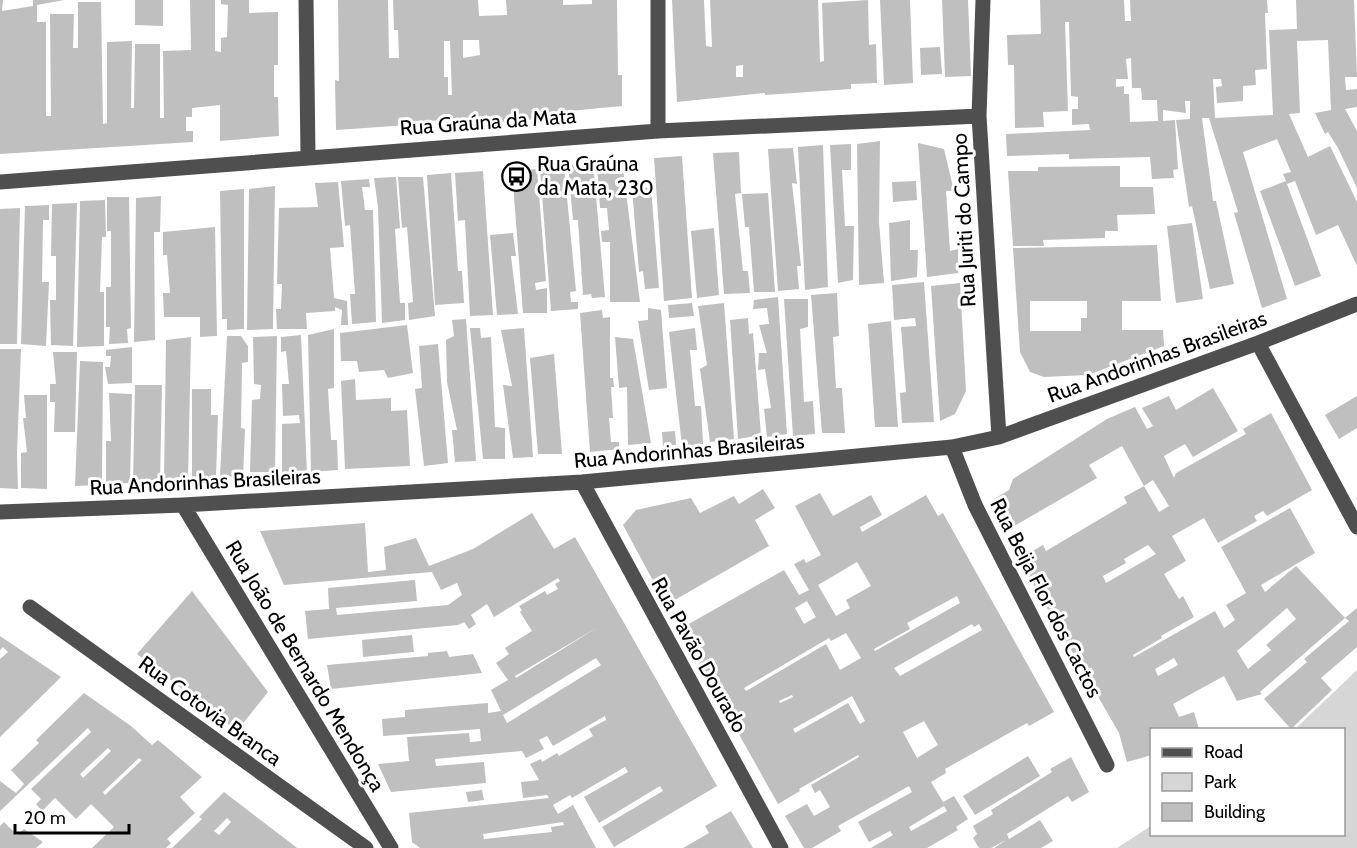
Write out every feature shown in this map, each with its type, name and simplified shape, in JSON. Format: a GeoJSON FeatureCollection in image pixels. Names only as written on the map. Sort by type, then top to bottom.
{"type":"FeatureCollection","features":[{"type":"Feature","properties":{"kind":"street"},"geometry":{"type":"LineString","coordinates":[[306,0],[308,156]]}},
{"type":"Feature","properties":{"kind":"street"},"geometry":{"type":"LineString","coordinates":[[658,0],[658,130]]}},
{"type":"Feature","properties":{"kind":"street","name":"Rua Juriti do Campo"},"geometry":{"type":"LineString","coordinates":[[983,0],[979,116],[999,437]]}},
{"type":"Feature","properties":{"kind":"street","name":"Rua Graúna da Mata"},"geometry":{"type":"LineString","coordinates":[[0,182],[658,130],[979,116]]}},
{"type":"Feature","properties":{"kind":"street","name":"Rua Andorinhas Brasileiras"},"geometry":{"type":"LineString","coordinates":[[0,512],[183,505],[582,482],[951,447],[999,437],[1258,343],[1357,304]]}},
{"type":"Feature","properties":{"kind":"street"},"geometry":{"type":"LineString","coordinates":[[1258,343],[1357,526]]}},
{"type":"Feature","properties":{"kind":"street","name":"Rua Beija Flor dos Cactos"},"geometry":{"type":"LineString","coordinates":[[951,447],[975,505],[1107,765]]}},
{"type":"Feature","properties":{"kind":"street","name":"Rua Pavão Dourado"},"geometry":{"type":"LineString","coordinates":[[582,482],[781,848]]}},
{"type":"Feature","properties":{"kind":"street","name":"Rua João de Bernardo Mendonça"},"geometry":{"type":"LineString","coordinates":[[183,505],[391,848]]}},
{"type":"Feature","properties":{"kind":"street","name":"Rua Cotovia Branca"},"geometry":{"type":"LineString","coordinates":[[30,607],[366,848]]}},
{"type":"Feature","properties":{"kind":"green space"},"geometry":{"type":"Polygon","coordinates":[[[1357,670],[1357,848],[1117,848],[1150,827],[1150,836],[1345,836],[1345,728],[1296,728],[1357,670]]]}},
{"type":"Feature","properties":{"kind":"building"},"geometry":{"type":"Polygon","coordinates":[[[0,0],[3,0],[2,11],[33,6],[33,0],[64,0],[37,5],[37,22],[46,22],[46,116],[51,116],[50,14],[74,14],[73,48],[78,48],[78,2],[101,2],[103,124],[107,123],[107,42],[132,41],[131,108],[134,108],[135,44],[160,44],[160,118],[164,118],[163,51],[191,50],[190,0],[215,0],[215,51],[221,52],[221,38],[227,37],[228,5],[221,4],[221,0],[249,0],[249,13],[278,12],[278,65],[274,65],[274,97],[278,97],[279,136],[220,141],[220,105],[192,108],[192,117],[186,117],[186,131],[193,131],[193,142],[0,154],[0,0]]]}},
{"type":"Feature","properties":{"kind":"building"},"geometry":{"type":"Polygon","coordinates":[[[135,0],[163,0],[163,26],[135,25],[135,0]]]}},
{"type":"Feature","properties":{"kind":"building"},"geometry":{"type":"Polygon","coordinates":[[[338,0],[388,0],[389,58],[399,58],[398,30],[394,30],[393,0],[478,0],[479,16],[507,15],[506,0],[563,0],[563,5],[592,4],[592,0],[617,0],[618,75],[622,75],[622,106],[538,114],[538,119],[453,126],[453,120],[423,121],[423,124],[336,130],[335,80],[339,81],[338,0]],[[463,40],[463,58],[480,55],[479,40],[463,40]],[[444,41],[444,77],[448,77],[448,95],[452,95],[450,41],[444,41]]]}},
{"type":"Feature","properties":{"kind":"building"},"geometry":{"type":"Polygon","coordinates":[[[672,0],[704,0],[706,46],[712,47],[710,0],[818,0],[820,62],[824,61],[822,3],[868,0],[869,45],[876,44],[877,83],[851,84],[851,89],[765,95],[765,93],[677,102],[672,0]],[[743,65],[736,66],[736,77],[743,77],[743,65]]]}},
{"type":"Feature","properties":{"kind":"building"},"geometry":{"type":"Polygon","coordinates":[[[880,0],[910,0],[913,83],[884,85],[880,0]]]}},
{"type":"Feature","properties":{"kind":"building"},"geometry":{"type":"Polygon","coordinates":[[[942,0],[968,0],[971,76],[945,77],[942,0]]]}},
{"type":"Feature","properties":{"kind":"building"},"geometry":{"type":"Polygon","coordinates":[[[1040,0],[1124,0],[1125,21],[1131,21],[1130,0],[1267,0],[1268,13],[1265,13],[1267,69],[1255,70],[1256,85],[1243,86],[1243,101],[1217,103],[1216,87],[1222,86],[1221,79],[1213,79],[1215,118],[1273,115],[1269,30],[1297,29],[1296,0],[1354,0],[1357,77],[1345,77],[1346,90],[1357,89],[1357,107],[1345,109],[1357,131],[1357,188],[1338,148],[1328,132],[1325,134],[1315,113],[1331,110],[1328,40],[1297,41],[1300,113],[1289,114],[1308,157],[1330,146],[1357,202],[1357,266],[1338,225],[1316,235],[1295,181],[1287,184],[1321,276],[1295,286],[1260,191],[1286,181],[1283,174],[1291,172],[1277,139],[1243,152],[1287,299],[1262,308],[1234,213],[1238,212],[1209,118],[1202,118],[1213,201],[1216,201],[1234,284],[1210,289],[1192,206],[1189,207],[1176,120],[1190,119],[1190,101],[1185,101],[1186,113],[1163,110],[1163,121],[1175,120],[1178,169],[1173,170],[1174,178],[1152,179],[1150,157],[1069,159],[1069,154],[1007,156],[1006,134],[1090,130],[1089,124],[1072,125],[1072,109],[1078,109],[1078,97],[1071,96],[1069,22],[1065,22],[1068,111],[1043,112],[1044,127],[1015,128],[1014,65],[1008,65],[1007,35],[1041,34],[1040,0]],[[1131,58],[1126,59],[1128,79],[1116,79],[1116,87],[1124,86],[1124,94],[1129,94],[1130,122],[1158,121],[1157,100],[1142,100],[1141,88],[1132,88],[1131,58]]]}},
{"type":"Feature","properties":{"kind":"building"},"geometry":{"type":"Polygon","coordinates":[[[940,47],[942,74],[921,75],[920,48],[940,47]]]}},
{"type":"Feature","properties":{"kind":"building"},"geometry":{"type":"Polygon","coordinates":[[[880,141],[879,222],[884,283],[859,285],[857,144],[880,141]]]}},
{"type":"Feature","properties":{"kind":"building"},"geometry":{"type":"Polygon","coordinates":[[[918,143],[944,149],[954,191],[946,191],[950,251],[958,249],[958,273],[927,277],[918,143]]]}},
{"type":"Feature","properties":{"kind":"building"},"geometry":{"type":"Polygon","coordinates":[[[851,144],[851,170],[842,170],[845,226],[854,226],[853,280],[838,283],[830,145],[851,144]]]}},
{"type":"Feature","properties":{"kind":"building"},"geometry":{"type":"Polygon","coordinates":[[[823,145],[828,287],[805,290],[798,147],[823,145]]]}},
{"type":"Feature","properties":{"kind":"building"},"geometry":{"type":"Polygon","coordinates":[[[793,148],[797,184],[792,183],[801,266],[797,266],[799,289],[778,291],[768,149],[793,148]]]}},
{"type":"Feature","properties":{"kind":"building"},"geometry":{"type":"Polygon","coordinates":[[[739,152],[741,193],[735,194],[743,271],[748,271],[750,293],[724,294],[713,153],[739,152]]]}},
{"type":"Feature","properties":{"kind":"building"},"geometry":{"type":"Polygon","coordinates":[[[682,156],[692,298],[664,301],[654,158],[682,156]]]}},
{"type":"Feature","properties":{"kind":"building"},"geometry":{"type":"Polygon","coordinates":[[[622,161],[640,302],[610,302],[610,242],[602,242],[601,231],[609,230],[607,208],[600,208],[597,163],[622,161]]]}},
{"type":"Feature","properties":{"kind":"building"},"geometry":{"type":"Polygon","coordinates":[[[593,163],[605,297],[592,298],[591,294],[583,295],[578,220],[573,220],[568,165],[593,163]]]}},
{"type":"Feature","properties":{"kind":"building"},"geometry":{"type":"Polygon","coordinates":[[[564,166],[576,291],[570,292],[571,302],[578,302],[578,309],[551,311],[540,168],[564,166]]]}},
{"type":"Feature","properties":{"kind":"building"},"geometry":{"type":"Polygon","coordinates":[[[1120,166],[1120,187],[1153,187],[1155,214],[1117,215],[1118,231],[1105,231],[1105,238],[1043,240],[1044,246],[1013,246],[1008,171],[1038,171],[1038,167],[1120,166]]]}},
{"type":"Feature","properties":{"kind":"building"},"geometry":{"type":"Polygon","coordinates":[[[537,169],[546,281],[535,283],[536,290],[547,288],[547,313],[523,313],[512,171],[537,169]]]}},
{"type":"Feature","properties":{"kind":"building"},"geometry":{"type":"Polygon","coordinates":[[[483,171],[493,315],[470,316],[465,220],[458,221],[455,173],[483,171]]]}},
{"type":"Feature","properties":{"kind":"building"},"geometry":{"type":"Polygon","coordinates":[[[451,173],[458,271],[462,271],[464,303],[435,305],[427,175],[451,173]]]}},
{"type":"Feature","properties":{"kind":"building"},"geometry":{"type":"Polygon","coordinates":[[[396,177],[400,228],[395,229],[400,303],[405,303],[405,320],[382,323],[378,207],[374,178],[396,177]]]}},
{"type":"Feature","properties":{"kind":"building"},"geometry":{"type":"Polygon","coordinates":[[[398,177],[423,177],[435,316],[409,320],[408,303],[413,302],[407,227],[402,228],[398,177]]]}},
{"type":"Feature","properties":{"kind":"building"},"geometry":{"type":"Polygon","coordinates":[[[369,179],[370,187],[362,187],[365,210],[373,210],[376,322],[352,324],[350,294],[355,294],[350,225],[345,226],[341,181],[369,179]]]}},
{"type":"Feature","properties":{"kind":"building"},"geometry":{"type":"Polygon","coordinates":[[[916,181],[917,200],[893,202],[892,182],[916,181]]]}},
{"type":"Feature","properties":{"kind":"building"},"geometry":{"type":"Polygon","coordinates":[[[338,182],[344,247],[330,248],[334,298],[347,301],[348,325],[341,325],[342,310],[335,307],[335,311],[306,313],[307,329],[277,329],[276,309],[281,309],[282,284],[277,284],[279,208],[318,207],[315,183],[338,182]]]}},
{"type":"Feature","properties":{"kind":"building"},"geometry":{"type":"Polygon","coordinates":[[[275,186],[273,329],[247,330],[249,189],[275,186]]]}},
{"type":"Feature","properties":{"kind":"building"},"geometry":{"type":"Polygon","coordinates":[[[651,187],[659,288],[645,289],[643,271],[639,272],[632,189],[651,187]]]}},
{"type":"Feature","properties":{"kind":"building"},"geometry":{"type":"Polygon","coordinates":[[[244,189],[244,329],[227,330],[227,319],[222,319],[220,191],[244,189]]]}},
{"type":"Feature","properties":{"kind":"building"},"geometry":{"type":"Polygon","coordinates":[[[768,193],[775,292],[754,292],[749,227],[745,227],[742,194],[768,193]]]}},
{"type":"Feature","properties":{"kind":"building"},"geometry":{"type":"Polygon","coordinates":[[[161,196],[160,232],[154,232],[155,340],[134,342],[136,198],[161,196]]]}},
{"type":"Feature","properties":{"kind":"building"},"geometry":{"type":"Polygon","coordinates":[[[107,197],[129,197],[131,328],[127,329],[128,343],[109,344],[110,327],[106,327],[106,287],[111,287],[111,231],[107,231],[107,197]]]}},
{"type":"Feature","properties":{"kind":"building"},"geometry":{"type":"Polygon","coordinates":[[[105,200],[106,237],[102,237],[100,292],[104,292],[104,346],[77,347],[80,201],[105,200]]]}},
{"type":"Feature","properties":{"kind":"building"},"geometry":{"type":"Polygon","coordinates":[[[77,203],[73,346],[51,345],[50,300],[56,300],[56,256],[51,256],[52,204],[77,203]]]}},
{"type":"Feature","properties":{"kind":"building"},"geometry":{"type":"Polygon","coordinates":[[[49,205],[49,220],[43,220],[42,282],[49,282],[46,346],[21,344],[25,206],[49,205]]]}},
{"type":"Feature","properties":{"kind":"building"},"geometry":{"type":"Polygon","coordinates":[[[20,208],[17,344],[0,344],[0,209],[20,208]]]}},
{"type":"Feature","properties":{"kind":"building"},"geometry":{"type":"Polygon","coordinates":[[[910,220],[910,250],[918,250],[917,277],[891,281],[889,223],[910,220]]]}},
{"type":"Feature","properties":{"kind":"building"},"geometry":{"type":"Polygon","coordinates":[[[1192,223],[1203,299],[1176,303],[1167,226],[1192,223]]]}},
{"type":"Feature","properties":{"kind":"building"},"geometry":{"type":"Polygon","coordinates":[[[215,227],[217,336],[200,337],[200,317],[164,317],[163,293],[170,293],[167,255],[163,255],[163,232],[215,227]]]}},
{"type":"Feature","properties":{"kind":"building"},"geometry":{"type":"Polygon","coordinates":[[[714,228],[719,295],[697,298],[691,231],[714,228]]]}},
{"type":"Feature","properties":{"kind":"building"},"geometry":{"type":"Polygon","coordinates":[[[513,233],[516,256],[511,256],[518,314],[497,315],[490,235],[513,233]]]}},
{"type":"Feature","properties":{"kind":"building"},"geometry":{"type":"Polygon","coordinates":[[[1157,245],[1161,301],[1122,301],[1122,330],[1163,330],[1164,346],[1088,375],[1044,377],[1030,372],[1020,352],[1013,248],[1157,245]],[[1030,301],[1030,331],[1081,331],[1081,318],[1087,318],[1087,301],[1030,301]]]}},
{"type":"Feature","properties":{"kind":"building"},"geometry":{"type":"Polygon","coordinates":[[[924,282],[934,422],[902,423],[900,393],[906,392],[901,327],[916,326],[915,318],[894,320],[892,285],[924,282]]]}},
{"type":"Feature","properties":{"kind":"building"},"geometry":{"type":"Polygon","coordinates":[[[960,283],[966,391],[955,414],[940,421],[931,286],[960,283]]]}},
{"type":"Feature","properties":{"kind":"building"},"geometry":{"type":"Polygon","coordinates":[[[837,293],[839,336],[833,337],[836,388],[842,388],[845,433],[822,433],[811,295],[837,293]]]}},
{"type":"Feature","properties":{"kind":"building"},"geometry":{"type":"Polygon","coordinates":[[[778,297],[787,434],[767,437],[764,409],[771,408],[765,369],[758,370],[759,353],[767,353],[759,325],[769,324],[767,308],[753,309],[754,300],[778,297]]]}},
{"type":"Feature","properties":{"kind":"building"},"geometry":{"type":"Polygon","coordinates":[[[784,299],[808,299],[808,327],[800,329],[804,402],[813,401],[815,434],[793,436],[784,299]]]}},
{"type":"Feature","properties":{"kind":"building"},"geometry":{"type":"Polygon","coordinates":[[[692,303],[694,316],[669,318],[668,305],[692,303]]]}},
{"type":"Feature","properties":{"kind":"building"},"geometry":{"type":"Polygon","coordinates":[[[724,303],[734,439],[710,442],[700,369],[707,365],[698,306],[724,303]]]}},
{"type":"Feature","properties":{"kind":"building"},"geometry":{"type":"Polygon","coordinates":[[[648,308],[661,310],[667,388],[649,390],[638,321],[648,320],[648,308]]]}},
{"type":"Feature","properties":{"kind":"building"},"geometry":{"type":"Polygon","coordinates":[[[602,310],[603,318],[610,317],[610,378],[613,378],[614,387],[611,387],[613,418],[609,418],[611,442],[619,442],[619,449],[590,452],[580,313],[602,310]]]}},
{"type":"Feature","properties":{"kind":"building"},"geometry":{"type":"Polygon","coordinates":[[[748,318],[749,334],[753,333],[761,435],[738,439],[730,320],[748,318]]]}},
{"type":"Feature","properties":{"kind":"building"},"geometry":{"type":"Polygon","coordinates":[[[466,319],[476,461],[455,462],[452,430],[457,430],[447,382],[446,340],[454,336],[452,320],[466,319]]]}},
{"type":"Feature","properties":{"kind":"building"},"geometry":{"type":"Polygon","coordinates":[[[891,321],[898,427],[875,427],[868,324],[891,321]]]}},
{"type":"Feature","properties":{"kind":"building"},"geometry":{"type":"Polygon","coordinates":[[[407,325],[413,373],[388,378],[384,370],[359,372],[357,361],[341,361],[340,333],[407,325]]]}},
{"type":"Feature","properties":{"kind":"building"},"geometry":{"type":"Polygon","coordinates":[[[470,328],[480,328],[481,338],[491,337],[495,427],[505,428],[505,459],[483,459],[470,328]]]}},
{"type":"Feature","properties":{"kind":"building"},"geometry":{"type":"Polygon","coordinates":[[[524,328],[533,457],[513,458],[503,385],[512,386],[501,330],[524,328]]]}},
{"type":"Feature","properties":{"kind":"building"},"geometry":{"type":"Polygon","coordinates":[[[695,328],[697,350],[690,350],[695,406],[701,406],[703,444],[682,446],[669,332],[695,328]]]}},
{"type":"Feature","properties":{"kind":"building"},"geometry":{"type":"Polygon","coordinates":[[[334,329],[334,388],[328,389],[331,440],[337,440],[338,470],[311,472],[308,335],[334,329]]]}},
{"type":"Feature","properties":{"kind":"building"},"geometry":{"type":"Polygon","coordinates":[[[301,335],[307,473],[282,474],[282,424],[300,423],[299,415],[283,416],[282,384],[289,384],[286,351],[281,352],[281,337],[301,335]]]}},
{"type":"Feature","properties":{"kind":"building"},"geometry":{"type":"Polygon","coordinates":[[[227,336],[241,336],[248,346],[248,362],[242,363],[241,428],[245,429],[243,477],[220,476],[227,336]]]}},
{"type":"Feature","properties":{"kind":"building"},"geometry":{"type":"Polygon","coordinates":[[[277,336],[275,472],[250,472],[252,400],[260,399],[261,385],[254,384],[253,337],[277,336]]]}},
{"type":"Feature","properties":{"kind":"building"},"geometry":{"type":"Polygon","coordinates":[[[191,337],[188,479],[164,480],[166,340],[191,337]]]}},
{"type":"Feature","properties":{"kind":"building"},"geometry":{"type":"Polygon","coordinates":[[[615,337],[633,339],[651,443],[628,445],[627,387],[619,388],[615,337]]]}},
{"type":"Feature","properties":{"kind":"building"},"geometry":{"type":"Polygon","coordinates":[[[438,344],[448,463],[424,466],[415,389],[422,388],[419,346],[438,344]]]}},
{"type":"Feature","properties":{"kind":"building"},"geometry":{"type":"Polygon","coordinates":[[[132,347],[132,383],[108,384],[105,367],[110,367],[111,356],[106,356],[106,350],[132,347]]]}},
{"type":"Feature","properties":{"kind":"building"},"geometry":{"type":"Polygon","coordinates":[[[0,349],[21,349],[18,489],[0,488],[0,349]]]}},
{"type":"Feature","properties":{"kind":"building"},"geometry":{"type":"Polygon","coordinates":[[[53,352],[77,352],[75,432],[54,432],[55,402],[50,402],[50,384],[56,384],[53,352]]]}},
{"type":"Feature","properties":{"kind":"building"},"geometry":{"type":"Polygon","coordinates":[[[554,354],[562,454],[538,454],[530,358],[554,354]]]}},
{"type":"Feature","properties":{"kind":"building"},"geometry":{"type":"Polygon","coordinates":[[[80,361],[103,362],[102,485],[75,486],[80,361]]]}},
{"type":"Feature","properties":{"kind":"building"},"geometry":{"type":"Polygon","coordinates":[[[355,379],[356,400],[391,398],[391,411],[407,410],[410,466],[345,469],[341,381],[355,379]]]}},
{"type":"Feature","properties":{"kind":"building"},"geometry":{"type":"Polygon","coordinates":[[[135,385],[162,385],[160,482],[133,484],[135,385]]]}},
{"type":"Feature","properties":{"kind":"building"},"geometry":{"type":"Polygon","coordinates":[[[1213,388],[1238,431],[1193,457],[1185,444],[1164,456],[1174,478],[1176,473],[1246,434],[1243,429],[1271,413],[1312,490],[1267,516],[1263,511],[1254,516],[1257,521],[1218,543],[1204,518],[1172,536],[1186,561],[1164,574],[1179,599],[1183,596],[1194,617],[1161,636],[1162,638],[1133,655],[1134,657],[1215,611],[1224,628],[1235,620],[1226,605],[1246,593],[1221,547],[1290,508],[1315,553],[1261,585],[1265,592],[1296,566],[1345,618],[1260,692],[1262,694],[1237,701],[1224,676],[1173,704],[1179,717],[1194,712],[1199,728],[1150,728],[1150,756],[1127,762],[1119,733],[1019,559],[1043,545],[1046,551],[1127,503],[1124,497],[1144,486],[1122,446],[1089,465],[1097,478],[1004,532],[994,499],[1009,490],[1013,479],[1107,419],[1135,407],[1147,429],[1153,426],[1142,408],[1169,396],[1176,410],[1213,388]],[[1153,480],[1144,486],[1159,512],[1169,506],[1153,480]],[[1148,545],[1124,559],[1126,563],[1103,576],[1106,583],[1156,554],[1148,545]],[[1287,608],[1237,651],[1248,669],[1271,650],[1266,645],[1296,619],[1287,608]],[[1174,658],[1155,669],[1158,676],[1178,665],[1174,658]]]}},
{"type":"Feature","properties":{"kind":"building"},"geometry":{"type":"Polygon","coordinates":[[[192,389],[211,389],[211,415],[218,415],[216,478],[192,479],[192,389]]]}},
{"type":"Feature","properties":{"kind":"building"},"geometry":{"type":"Polygon","coordinates":[[[109,393],[132,394],[130,483],[106,484],[106,441],[111,441],[109,393]]]}},
{"type":"Feature","properties":{"kind":"building"},"geometry":{"type":"Polygon","coordinates":[[[24,395],[47,395],[47,489],[21,488],[21,453],[27,452],[23,418],[26,418],[24,395]]]}},
{"type":"Feature","properties":{"kind":"building"},"geometry":{"type":"Polygon","coordinates":[[[1357,396],[1357,428],[1339,439],[1325,415],[1357,396]]]}},
{"type":"Feature","properties":{"kind":"building"},"geometry":{"type":"Polygon","coordinates":[[[675,431],[676,445],[663,446],[662,432],[675,431]]]}},
{"type":"Feature","properties":{"kind":"building"},"geometry":{"type":"Polygon","coordinates":[[[763,489],[775,508],[755,520],[769,546],[666,605],[623,525],[636,510],[691,498],[700,513],[734,496],[739,504],[763,489]]]}},
{"type":"Feature","properties":{"kind":"building"},"geometry":{"type":"Polygon","coordinates":[[[820,493],[833,516],[871,495],[882,515],[860,527],[862,532],[926,495],[938,516],[943,513],[1054,712],[1029,726],[1027,723],[945,769],[946,773],[931,782],[943,802],[954,796],[968,819],[956,827],[958,830],[927,848],[871,848],[893,835],[890,831],[869,842],[858,822],[912,792],[909,786],[838,826],[841,831],[812,848],[804,848],[785,816],[807,804],[814,816],[830,807],[820,790],[815,793],[811,785],[859,757],[858,755],[799,789],[800,791],[778,804],[680,629],[784,570],[799,595],[809,590],[794,564],[804,559],[806,563],[821,555],[795,506],[820,493]],[[857,562],[818,585],[836,616],[850,608],[846,600],[871,586],[857,562]],[[957,596],[907,623],[910,629],[874,649],[875,651],[960,603],[957,596]],[[807,601],[795,608],[804,624],[816,617],[807,601]],[[972,624],[894,668],[900,676],[982,630],[979,624],[974,627],[972,624]],[[846,633],[831,641],[829,638],[744,688],[746,691],[826,644],[840,670],[861,658],[846,633]],[[792,695],[779,701],[780,703],[793,697],[792,695]],[[852,696],[793,729],[795,733],[848,703],[860,724],[865,721],[852,696]],[[924,721],[903,732],[917,758],[938,745],[924,721]],[[944,806],[909,827],[911,831],[947,811],[944,806]]]}},
{"type":"Feature","properties":{"kind":"building"},"geometry":{"type":"Polygon","coordinates":[[[532,513],[554,549],[575,537],[717,786],[614,847],[602,827],[663,791],[660,786],[599,823],[584,797],[628,772],[625,767],[572,798],[570,795],[553,805],[558,814],[573,805],[596,848],[420,848],[412,842],[409,813],[549,798],[547,795],[523,798],[521,782],[539,780],[530,764],[541,759],[542,762],[557,753],[559,756],[593,736],[589,729],[606,720],[605,716],[553,746],[547,736],[539,740],[544,749],[526,758],[522,751],[435,759],[436,766],[484,762],[486,783],[391,792],[378,764],[409,761],[407,737],[469,733],[470,742],[481,741],[480,729],[383,736],[382,719],[405,717],[405,710],[488,703],[488,713],[501,711],[491,690],[508,680],[496,663],[509,654],[505,648],[532,631],[520,612],[522,610],[519,606],[545,591],[547,595],[558,589],[555,584],[560,581],[558,578],[494,617],[487,604],[471,615],[476,624],[469,629],[464,622],[458,625],[308,639],[305,611],[329,609],[328,588],[415,580],[417,601],[336,608],[337,615],[448,605],[462,595],[457,583],[441,590],[432,572],[284,585],[260,531],[365,523],[368,572],[386,570],[384,547],[416,538],[429,566],[473,549],[532,513]],[[598,627],[515,676],[516,678],[598,627]],[[596,658],[503,715],[507,723],[601,665],[596,658]],[[563,822],[483,834],[484,839],[552,832],[551,827],[564,825],[563,822]]]}},
{"type":"Feature","properties":{"kind":"building"},"geometry":{"type":"Polygon","coordinates":[[[192,591],[268,692],[237,731],[137,654],[192,591]]]}},
{"type":"Feature","properties":{"kind":"building"},"geometry":{"type":"Polygon","coordinates":[[[1357,608],[1357,647],[1321,678],[1332,690],[1290,728],[1264,699],[1307,662],[1304,659],[1349,621],[1345,618],[1357,608]]]}},
{"type":"Feature","properties":{"kind":"building"},"geometry":{"type":"Polygon","coordinates":[[[412,635],[414,652],[363,657],[362,640],[412,635]]]}},
{"type":"Feature","properties":{"kind":"building"},"geometry":{"type":"Polygon","coordinates":[[[0,636],[61,677],[0,737],[0,659],[8,652],[3,647],[0,650],[0,636]]]}},
{"type":"Feature","properties":{"kind":"building"},"geometry":{"type":"Polygon","coordinates":[[[447,651],[449,657],[473,654],[482,673],[331,689],[327,665],[428,656],[428,653],[447,651]]]}},
{"type":"Feature","properties":{"kind":"building"},"geometry":{"type":"Polygon","coordinates":[[[84,693],[131,726],[152,745],[158,740],[202,777],[180,797],[195,813],[167,839],[171,843],[166,848],[92,848],[114,827],[91,804],[76,819],[55,798],[42,811],[36,804],[41,799],[31,789],[91,732],[88,728],[0,811],[0,781],[16,793],[24,784],[11,770],[39,743],[36,740],[84,693]],[[108,748],[80,774],[83,778],[111,751],[108,748]],[[139,758],[103,792],[105,795],[142,760],[139,758]]]}},
{"type":"Feature","properties":{"kind":"building"},"geometry":{"type":"Polygon","coordinates":[[[1028,756],[1040,776],[975,815],[963,796],[1028,756]]]}},
{"type":"Feature","properties":{"kind":"building"},"geometry":{"type":"Polygon","coordinates":[[[1071,757],[1089,792],[1072,802],[1068,796],[1007,834],[1009,839],[1040,820],[1053,841],[1041,848],[994,848],[1006,840],[991,848],[979,848],[973,838],[977,834],[973,826],[993,814],[991,810],[1052,772],[1050,769],[1071,757]]]}},
{"type":"Feature","properties":{"kind":"building"},"geometry":{"type":"Polygon","coordinates":[[[482,790],[484,800],[468,802],[466,792],[482,790]]]}},
{"type":"Feature","properties":{"kind":"building"},"geometry":{"type":"Polygon","coordinates":[[[224,792],[297,848],[172,848],[202,819],[199,817],[224,792]],[[227,818],[214,831],[219,835],[231,822],[227,818]]]}},
{"type":"Feature","properties":{"kind":"building"},"geometry":{"type":"Polygon","coordinates":[[[731,811],[753,848],[683,848],[709,833],[705,826],[731,811]]]}},
{"type":"Feature","properties":{"kind":"building"},"geometry":{"type":"Polygon","coordinates":[[[4,822],[17,835],[24,829],[43,842],[36,848],[0,848],[0,826],[4,822]]]}},
{"type":"Feature","properties":{"kind":"place","name":"Rua Graúna da Mata, 230"},"geometry":{"type":"Point","coordinates":[516,176]}}]}
